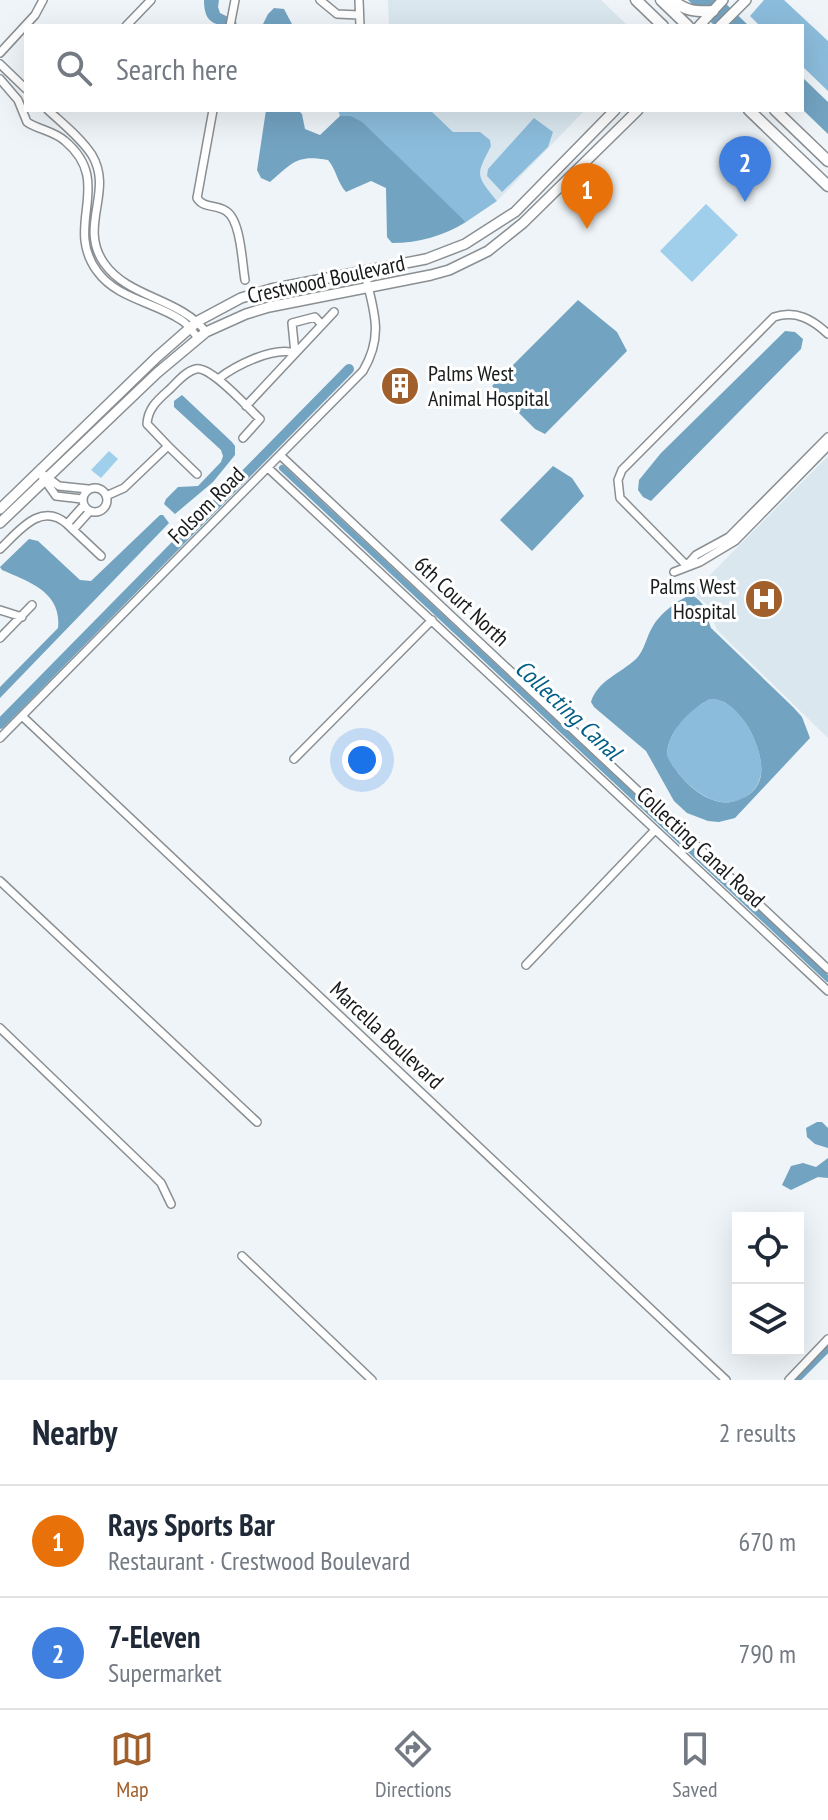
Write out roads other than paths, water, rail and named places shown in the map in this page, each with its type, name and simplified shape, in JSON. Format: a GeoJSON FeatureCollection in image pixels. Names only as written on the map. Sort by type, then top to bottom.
{"type":"FeatureCollection","features":[{"type":"Feature","properties":{"kind":"highway"},"geometry":{"type":"LineString","coordinates":[[636,0],[661,24]]}},
{"type":"Feature","properties":{"kind":"highway"},"geometry":{"type":"LineString","coordinates":[[661,0],[686,24]]}},
{"type":"Feature","properties":{"kind":"highway"},"geometry":{"type":"LineString","coordinates":[[672,0],[699,20],[713,11]]}},
{"type":"Feature","properties":{"kind":"highway"},"geometry":{"type":"LineString","coordinates":[[751,112],[828,186]]}},
{"type":"Feature","properties":{"kind":"highway"},"geometry":{"type":"LineString","coordinates":[[777,112],[828,161]]}},
{"type":"Feature","properties":{"kind":"main road"},"geometry":{"type":"LineString","coordinates":[[713,11],[723,0]]}},
{"type":"Feature","properties":{"kind":"main road"},"geometry":{"type":"LineString","coordinates":[[722,24],[744,2]]}},
{"type":"Feature","properties":{"kind":"main road","name":"Crestwood Boulevard"},"geometry":{"type":"LineString","coordinates":[[0,523],[28,496],[81,430],[194,325],[241,298],[444,254],[483,235],[515,212],[613,112]]}},
{"type":"Feature","properties":{"kind":"main road","name":"Crestwood Boulevard"},"geometry":{"type":"LineString","coordinates":[[44,477],[202,335],[246,314],[269,307],[449,270],[488,251],[523,223],[636,112]]}},
{"type":"Feature","properties":{"kind":"main road"},"geometry":{"type":"LineString","coordinates":[[0,509],[44,477]]}},
{"type":"Feature","properties":{"kind":"street"},"geometry":{"type":"LineString","coordinates":[[29,24],[43,0]]}},
{"type":"Feature","properties":{"kind":"street"},"geometry":{"type":"LineString","coordinates":[[128,24],[151,0]]}},
{"type":"Feature","properties":{"kind":"street"},"geometry":{"type":"LineString","coordinates":[[230,24],[235,0]]}},
{"type":"Feature","properties":{"kind":"street"},"geometry":{"type":"LineString","coordinates":[[320,0],[345,20],[359,15]]}},
{"type":"Feature","properties":{"kind":"street"},"geometry":{"type":"LineString","coordinates":[[359,0],[360,24]]}},
{"type":"Feature","properties":{"kind":"street"},"geometry":{"type":"LineString","coordinates":[[0,53],[24,31]]}},
{"type":"Feature","properties":{"kind":"street"},"geometry":{"type":"LineString","coordinates":[[0,64],[24,87]]}},
{"type":"Feature","properties":{"kind":"street"},"geometry":{"type":"LineString","coordinates":[[0,79],[23,107]]}},
{"type":"Feature","properties":{"kind":"street"},"geometry":{"type":"LineString","coordinates":[[24,112],[27,122],[65,141],[85,166],[89,197],[83,242],[97,272],[117,289],[194,325]]}},
{"type":"Feature","properties":{"kind":"street"},"geometry":{"type":"LineString","coordinates":[[50,112],[83,144],[95,162],[100,190],[92,229],[105,265],[122,280],[188,313],[202,335]]}},
{"type":"Feature","properties":{"kind":"street"},"geometry":{"type":"LineString","coordinates":[[213,112],[197,198],[203,205],[225,210],[235,220],[245,280]]}},
{"type":"Feature","properties":{"kind":"street"},"geometry":{"type":"LineString","coordinates":[[45,130],[56,117]]}},
{"type":"Feature","properties":{"kind":"street","name":"Folsom Road"},"geometry":{"type":"LineString","coordinates":[[0,738],[349,387],[371,356],[377,327],[364,270]]}},
{"type":"Feature","properties":{"kind":"street"},"geometry":{"type":"LineString","coordinates":[[246,406],[334,312]]}},
{"type":"Feature","properties":{"kind":"street"},"geometry":{"type":"LineString","coordinates":[[687,566],[620,498],[618,480],[622,470],[774,317],[793,314],[806,318],[828,334]]}},
{"type":"Feature","properties":{"kind":"street"},"geometry":{"type":"LineString","coordinates":[[295,353],[292,323],[315,317],[322,325]]}},
{"type":"Feature","properties":{"kind":"street"},"geometry":{"type":"LineString","coordinates":[[218,379],[235,366],[285,350],[295,353]]}},
{"type":"Feature","properties":{"kind":"street"},"geometry":{"type":"LineString","coordinates":[[197,474],[147,424],[151,407],[186,373],[194,369],[207,370],[260,419],[243,438]]}},
{"type":"Feature","properties":{"kind":"street"},"geometry":{"type":"LineString","coordinates":[[687,566],[696,555],[729,537],[828,437]]}},
{"type":"Feature","properties":{"kind":"street"},"geometry":{"type":"LineString","coordinates":[[105,496],[124,488],[168,446]]}},
{"type":"Feature","properties":{"kind":"street"},"geometry":{"type":"LineString","coordinates":[[674,572],[700,562],[735,541],[828,446]]}},
{"type":"Feature","properties":{"kind":"street","name":"6th Court North"},"geometry":{"type":"LineString","coordinates":[[281,456],[828,969]]}},
{"type":"Feature","properties":{"kind":"street","name":"Collecting Canal Road"},"geometry":{"type":"LineString","coordinates":[[268,468],[828,991]]}},
{"type":"Feature","properties":{"kind":"street"},"geometry":{"type":"LineString","coordinates":[[44,477],[59,486],[96,488],[105,496]]}},
{"type":"Feature","properties":{"kind":"street"},"geometry":{"type":"LineString","coordinates":[[44,477],[56,496],[86,506],[101,510],[105,496]]}},
{"type":"Feature","properties":{"kind":"street"},"geometry":{"type":"LineString","coordinates":[[70,527],[86,506],[88,489]]}},
{"type":"Feature","properties":{"kind":"street"},"geometry":{"type":"LineString","coordinates":[[0,549],[40,515],[58,516],[101,556]]}},
{"type":"Feature","properties":{"kind":"street"},"geometry":{"type":"LineString","coordinates":[[0,638],[32,605]]}},
{"type":"Feature","properties":{"kind":"street"},"geometry":{"type":"LineString","coordinates":[[0,610],[22,617]]}},
{"type":"Feature","properties":{"kind":"street"},"geometry":{"type":"LineString","coordinates":[[294,759],[432,620]]}},
{"type":"Feature","properties":{"kind":"street","name":"Marcella Boulevard"},"geometry":{"type":"LineString","coordinates":[[22,716],[726,1380]]}},
{"type":"Feature","properties":{"kind":"street"},"geometry":{"type":"LineString","coordinates":[[526,965],[655,830]]}},
{"type":"Feature","properties":{"kind":"street"},"geometry":{"type":"LineString","coordinates":[[0,881],[257,1122]]}},
{"type":"Feature","properties":{"kind":"street"},"geometry":{"type":"LineString","coordinates":[[0,1028],[161,1183],[171,1204]]}},
{"type":"Feature","properties":{"kind":"street"},"geometry":{"type":"LineString","coordinates":[[242,1256],[372,1380]]}},
{"type":"Feature","properties":{"kind":"street"},"geometry":{"type":"LineString","coordinates":[[789,1380],[828,1339]]}},
{"type":"Feature","properties":{"kind":"waterway"},"geometry":{"type":"LineString","coordinates":[[0,724],[349,369]]}},
{"type":"Feature","properties":{"kind":"waterway","name":"Collecting Canal"},"geometry":{"type":"LineString","coordinates":[[282,468],[828,979]]}},
{"type":"Feature","properties":{"kind":"waterway"},"geometry":{"type":"LineString","coordinates":[[797,1380],[828,1349]]}},
{"type":"Feature","properties":{"kind":"place","name":"7-Eleven"},"geometry":{"type":"Point","coordinates":[745,202]}},
{"type":"Feature","properties":{"kind":"place","name":"Rays Sports Bar"},"geometry":{"type":"Point","coordinates":[587,229]}},
{"type":"Feature","properties":{"kind":"place","name":"Palms West Animal Hospital"},"geometry":{"type":"Point","coordinates":[400,386]}},
{"type":"Feature","properties":{"kind":"place","name":"Palms West Hospital"},"geometry":{"type":"Point","coordinates":[764,599]}}]}
